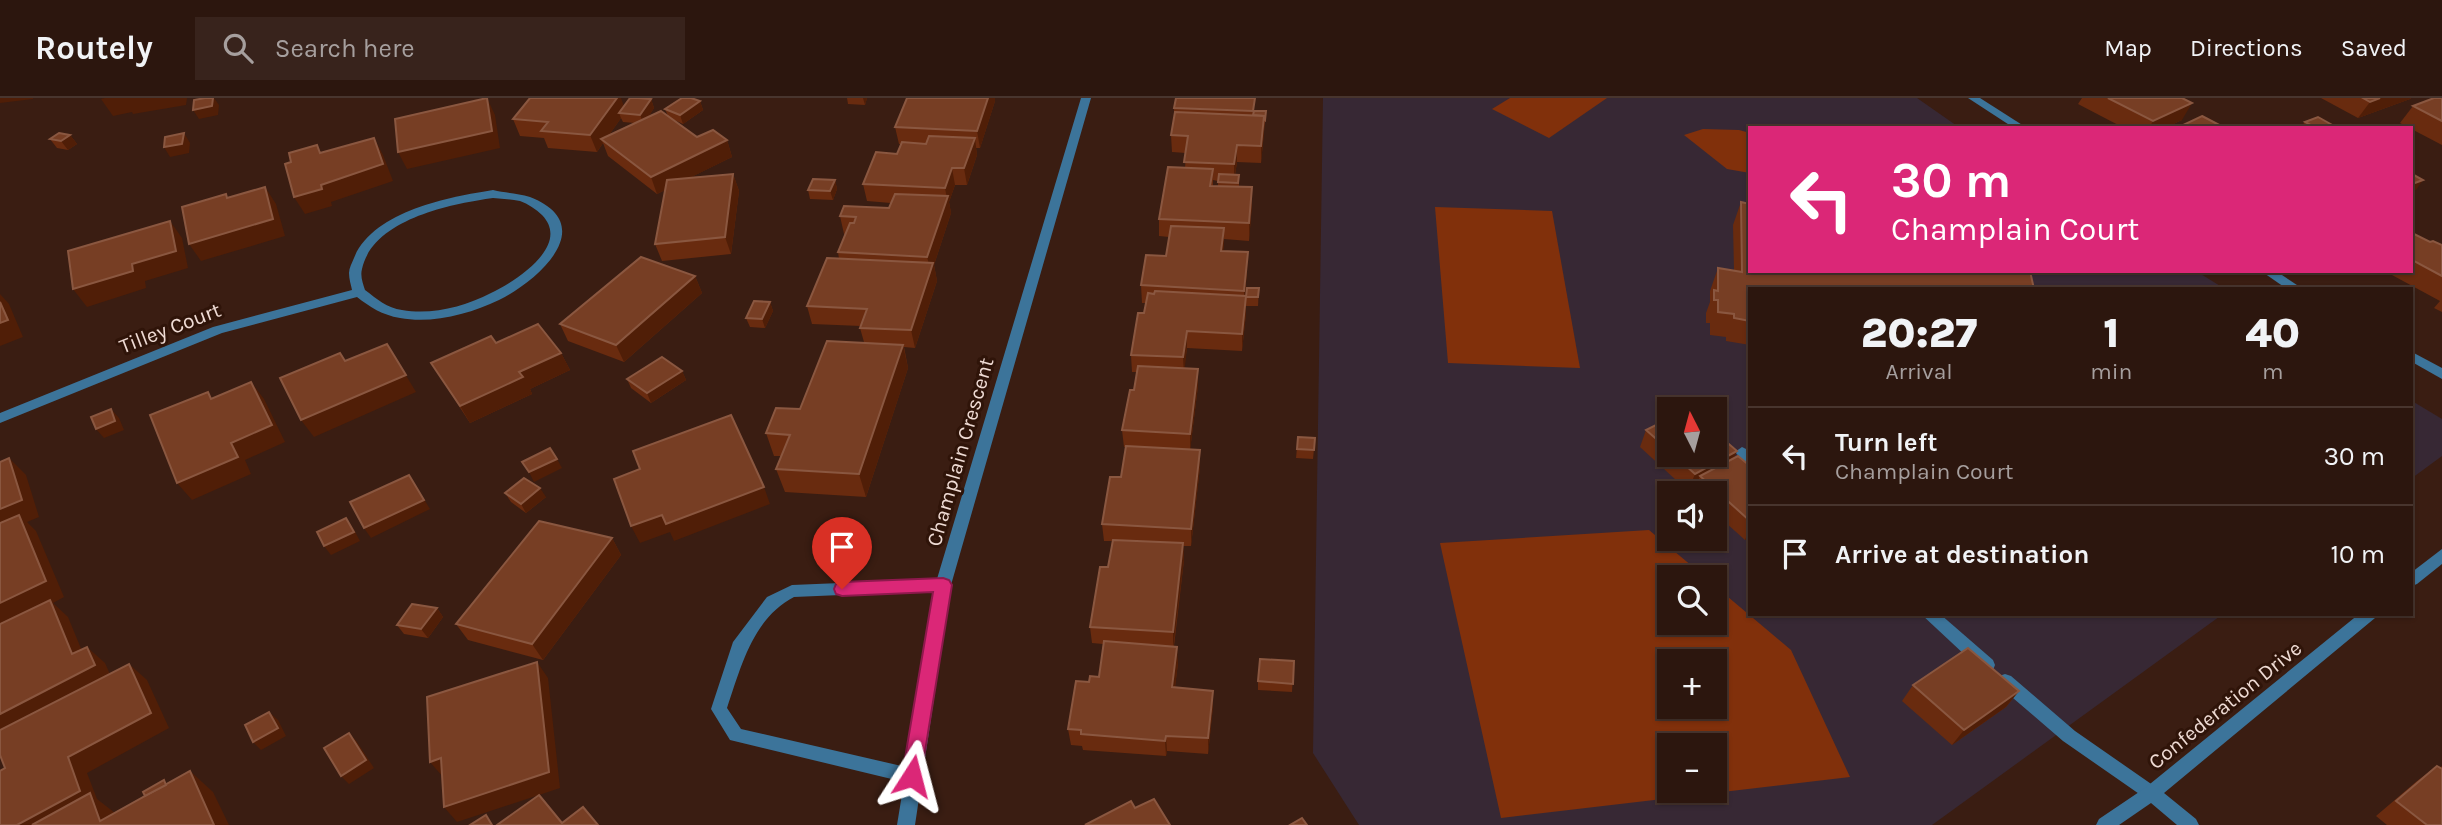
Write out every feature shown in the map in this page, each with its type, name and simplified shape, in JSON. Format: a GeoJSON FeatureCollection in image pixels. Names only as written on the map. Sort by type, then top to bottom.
{"type":"FeatureCollection","features":[{"type":"Feature","properties":{"kind":"street","name":"Champlain Crescent"},"geometry":{"type":"LineString","coordinates":[[905,825],[943,585],[1086,98]]}},
{"type":"Feature","properties":{"kind":"street"},"geometry":{"type":"LineString","coordinates":[[1973,98],[2019,126]]}},
{"type":"Feature","properties":{"kind":"street"},"geometry":{"type":"LineString","coordinates":[[493,194],[524,199],[546,210],[557,228],[553,249],[536,272],[503,295],[461,310],[417,315],[381,309],[359,292],[355,271],[366,248],[389,227],[421,209],[457,198],[493,194]]}},
{"type":"Feature","properties":{"kind":"street"},"geometry":{"type":"LineString","coordinates":[[2270,273],[2294,287]]}},
{"type":"Feature","properties":{"kind":"street","name":"Tilley Court"},"geometry":{"type":"LineString","coordinates":[[0,418],[218,330],[359,292]]}},
{"type":"Feature","properties":{"kind":"street"},"geometry":{"type":"LineString","coordinates":[[2413,357],[2442,374]]}},
{"type":"Feature","properties":{"kind":"street"},"geometry":{"type":"LineString","coordinates":[[2413,579],[2442,555]]}},
{"type":"Feature","properties":{"kind":"street"},"geometry":{"type":"LineString","coordinates":[[912,776],[736,735],[719,709],[739,647],[772,601],[792,591],[943,585]]}},
{"type":"Feature","properties":{"kind":"street"},"geometry":{"type":"LineString","coordinates":[[1930,616],[2069,737],[2151,793],[2190,825]]}},
{"type":"Feature","properties":{"kind":"street","name":"Confederation Drive"},"geometry":{"type":"LineString","coordinates":[[2105,825],[2151,793],[2368,616]]}},
{"type":"Feature","properties":{"kind":"shaded area"},"geometry":{"type":"Polygon","coordinates":[[[1323,98],[1917,98],[1957,126],[1748,126],[1748,273],[2199,273],[2222,287],[1748,287],[1748,616],[2220,616],[1932,825],[1359,825],[1313,753],[1323,98]]]}},
{"type":"Feature","properties":{"kind":"shaded area"},"geometry":{"type":"Polygon","coordinates":[[[1510,98],[1607,98],[1549,138],[1492,109],[1510,98]]]}},
{"type":"Feature","properties":{"kind":"shaded area"},"geometry":{"type":"Polygon","coordinates":[[[1703,129],[1748,132],[1748,173],[1727,169],[1684,135],[1703,129]]]}},
{"type":"Feature","properties":{"kind":"shaded area"},"geometry":{"type":"Polygon","coordinates":[[[1435,207],[1552,211],[1580,368],[1448,363],[1435,207]]]}},
{"type":"Feature","properties":{"kind":"shaded area"},"geometry":{"type":"Polygon","coordinates":[[[2413,402],[2442,419],[2442,456],[2413,477],[2413,402]]]}},
{"type":"Feature","properties":{"kind":"shaded area"},"geometry":{"type":"Polygon","coordinates":[[[1649,530],[1657,537],[1657,551],[1674,551],[1691,565],[1657,565],[1657,635],[1727,635],[1727,596],[1791,650],[1850,777],[1727,791],[1727,733],[1657,733],[1657,800],[1501,818],[1440,543],[1649,530]]]}},
{"type":"Feature","properties":{"kind":"building"},"geometry":{"type":"Polygon","coordinates":[[[213,98],[212,106],[193,110],[194,100],[213,98]]]}},
{"type":"Feature","properties":{"kind":"building"},"geometry":{"type":"Polygon","coordinates":[[[487,98],[492,131],[398,152],[395,119],[487,98]]]}},
{"type":"Feature","properties":{"kind":"building"},"geometry":{"type":"Polygon","coordinates":[[[530,98],[617,98],[590,135],[541,131],[548,122],[513,119],[530,98]]]}},
{"type":"Feature","properties":{"kind":"building"},"geometry":{"type":"Polygon","coordinates":[[[630,98],[651,99],[640,115],[619,113],[630,98]]]}},
{"type":"Feature","properties":{"kind":"building"},"geometry":{"type":"Polygon","coordinates":[[[682,98],[700,101],[680,115],[665,109],[682,98]]]}},
{"type":"Feature","properties":{"kind":"building"},"geometry":{"type":"Polygon","coordinates":[[[907,98],[988,98],[977,131],[895,127],[907,98]]]}},
{"type":"Feature","properties":{"kind":"building"},"geometry":{"type":"Polygon","coordinates":[[[1176,98],[1255,98],[1253,111],[1174,108],[1176,98]]]}},
{"type":"Feature","properties":{"kind":"building"},"geometry":{"type":"Polygon","coordinates":[[[2108,98],[2182,98],[2192,103],[2153,121],[2108,98]]]}},
{"type":"Feature","properties":{"kind":"building"},"geometry":{"type":"Polygon","coordinates":[[[2363,98],[2380,98],[2370,102],[2363,98]]]}},
{"type":"Feature","properties":{"kind":"building"},"geometry":{"type":"Polygon","coordinates":[[[2434,98],[2442,98],[2442,121],[2413,106],[2434,98]]]}},
{"type":"Feature","properties":{"kind":"building"},"geometry":{"type":"Polygon","coordinates":[[[661,111],[697,137],[713,130],[727,140],[651,177],[601,139],[661,111]]]}},
{"type":"Feature","properties":{"kind":"building"},"geometry":{"type":"Polygon","coordinates":[[[1254,111],[1266,111],[1265,120],[1264,116],[1253,115],[1254,111]]]}},
{"type":"Feature","properties":{"kind":"building"},"geometry":{"type":"Polygon","coordinates":[[[1175,112],[1264,116],[1261,146],[1237,145],[1234,164],[1184,162],[1188,136],[1171,135],[1175,112]]]}},
{"type":"Feature","properties":{"kind":"building"},"geometry":{"type":"Polygon","coordinates":[[[2202,116],[2221,126],[2181,126],[2202,116]]]}},
{"type":"Feature","properties":{"kind":"building"},"geometry":{"type":"Polygon","coordinates":[[[2318,117],[2334,126],[2312,126],[2305,122],[2318,117]]]}},
{"type":"Feature","properties":{"kind":"building"},"geometry":{"type":"Polygon","coordinates":[[[59,133],[70,135],[61,141],[50,139],[59,133]]]}},
{"type":"Feature","properties":{"kind":"building"},"geometry":{"type":"Polygon","coordinates":[[[184,133],[182,144],[164,147],[165,137],[184,133]]]}},
{"type":"Feature","properties":{"kind":"building"},"geometry":{"type":"Polygon","coordinates":[[[929,136],[975,138],[964,168],[952,168],[945,188],[863,184],[876,152],[897,154],[902,142],[926,144],[929,136]]]}},
{"type":"Feature","properties":{"kind":"building"},"geometry":{"type":"Polygon","coordinates":[[[374,138],[383,164],[321,185],[322,189],[294,197],[285,164],[291,162],[289,153],[317,145],[320,153],[374,138]]]}},
{"type":"Feature","properties":{"kind":"building"},"geometry":{"type":"Polygon","coordinates":[[[1168,167],[1213,169],[1210,186],[1252,187],[1249,223],[1159,219],[1168,167]]]}},
{"type":"Feature","properties":{"kind":"building"},"geometry":{"type":"Polygon","coordinates":[[[733,174],[725,237],[655,244],[667,180],[733,174]]]}},
{"type":"Feature","properties":{"kind":"building"},"geometry":{"type":"Polygon","coordinates":[[[1219,174],[1239,175],[1238,183],[1218,182],[1219,174]]]}},
{"type":"Feature","properties":{"kind":"building"},"geometry":{"type":"Polygon","coordinates":[[[2413,175],[2423,180],[2413,184],[2413,175]]]}},
{"type":"Feature","properties":{"kind":"building"},"geometry":{"type":"Polygon","coordinates":[[[813,179],[835,180],[830,191],[808,190],[813,179]]]}},
{"type":"Feature","properties":{"kind":"building"},"geometry":{"type":"Polygon","coordinates":[[[265,187],[273,219],[189,244],[182,207],[226,194],[227,198],[265,187]]]}},
{"type":"Feature","properties":{"kind":"building"},"geometry":{"type":"Polygon","coordinates":[[[895,194],[948,196],[927,257],[838,252],[850,223],[854,223],[856,217],[840,216],[844,206],[889,208],[895,194]]]}},
{"type":"Feature","properties":{"kind":"building"},"geometry":{"type":"Polygon","coordinates":[[[1741,202],[1748,204],[1748,273],[2030,273],[2034,287],[1748,287],[1748,321],[1734,318],[1734,314],[1718,312],[1718,300],[1714,300],[1714,290],[1718,291],[1718,268],[1742,272],[1741,202]]]}},
{"type":"Feature","properties":{"kind":"building"},"geometry":{"type":"Polygon","coordinates":[[[170,221],[176,251],[132,264],[133,271],[73,289],[68,251],[170,221]]]}},
{"type":"Feature","properties":{"kind":"building"},"geometry":{"type":"Polygon","coordinates":[[[1171,226],[1224,228],[1221,251],[1248,252],[1244,291],[1141,285],[1146,255],[1166,256],[1171,226]]]}},
{"type":"Feature","properties":{"kind":"building"},"geometry":{"type":"Polygon","coordinates":[[[2413,234],[2442,245],[2442,276],[2413,261],[2413,234]]]}},
{"type":"Feature","properties":{"kind":"building"},"geometry":{"type":"Polygon","coordinates":[[[641,257],[695,276],[616,345],[560,324],[641,257]]]}},
{"type":"Feature","properties":{"kind":"building"},"geometry":{"type":"Polygon","coordinates":[[[827,258],[933,263],[911,330],[860,328],[867,309],[807,306],[827,258]]]}},
{"type":"Feature","properties":{"kind":"building"},"geometry":{"type":"Polygon","coordinates":[[[1247,288],[1259,288],[1258,297],[1246,297],[1247,288]]]}},
{"type":"Feature","properties":{"kind":"building"},"geometry":{"type":"Polygon","coordinates":[[[1155,291],[1246,296],[1242,334],[1187,331],[1183,357],[1131,355],[1138,313],[1144,313],[1148,293],[1154,294],[1155,291]]]}},
{"type":"Feature","properties":{"kind":"building"},"geometry":{"type":"Polygon","coordinates":[[[754,301],[770,302],[762,319],[746,318],[754,301]]]}},
{"type":"Feature","properties":{"kind":"building"},"geometry":{"type":"Polygon","coordinates":[[[0,302],[8,320],[0,323],[0,302]]]}},
{"type":"Feature","properties":{"kind":"building"},"geometry":{"type":"Polygon","coordinates":[[[538,324],[561,353],[519,372],[523,377],[460,406],[431,363],[491,336],[496,343],[538,324]]]}},
{"type":"Feature","properties":{"kind":"building"},"geometry":{"type":"Polygon","coordinates":[[[827,341],[903,345],[859,474],[776,469],[790,435],[766,433],[776,408],[800,409],[827,341]]]}},
{"type":"Feature","properties":{"kind":"building"},"geometry":{"type":"Polygon","coordinates":[[[387,344],[406,375],[301,420],[280,378],[340,353],[345,361],[387,344]]]}},
{"type":"Feature","properties":{"kind":"building"},"geometry":{"type":"Polygon","coordinates":[[[662,357],[682,371],[647,393],[627,379],[662,357]]]}},
{"type":"Feature","properties":{"kind":"building"},"geometry":{"type":"Polygon","coordinates":[[[1138,366],[1198,369],[1190,434],[1122,430],[1138,366]]]}},
{"type":"Feature","properties":{"kind":"building"},"geometry":{"type":"Polygon","coordinates":[[[251,382],[272,425],[231,443],[238,457],[177,483],[150,415],[208,392],[211,399],[251,382]]]}},
{"type":"Feature","properties":{"kind":"building"},"geometry":{"type":"Polygon","coordinates":[[[111,409],[115,421],[96,429],[91,417],[111,409]]]}},
{"type":"Feature","properties":{"kind":"building"},"geometry":{"type":"Polygon","coordinates":[[[731,415],[764,487],[666,524],[662,515],[631,526],[614,479],[640,469],[633,451],[731,415]]]}},
{"type":"Feature","properties":{"kind":"building"},"geometry":{"type":"Polygon","coordinates":[[[1657,424],[1657,440],[1646,430],[1657,424]]]}},
{"type":"Feature","properties":{"kind":"building"},"geometry":{"type":"Polygon","coordinates":[[[1298,437],[1315,438],[1314,450],[1297,449],[1298,437]]]}},
{"type":"Feature","properties":{"kind":"building"},"geometry":{"type":"Polygon","coordinates":[[[1727,442],[1737,451],[1727,456],[1727,442]]]}},
{"type":"Feature","properties":{"kind":"building"},"geometry":{"type":"Polygon","coordinates":[[[1126,446],[1200,450],[1191,529],[1102,524],[1110,477],[1121,477],[1126,446]]]}},
{"type":"Feature","properties":{"kind":"building"},"geometry":{"type":"Polygon","coordinates":[[[550,448],[557,459],[529,472],[522,462],[550,448]]]}},
{"type":"Feature","properties":{"kind":"building"},"geometry":{"type":"Polygon","coordinates":[[[1738,456],[1748,464],[1748,519],[1727,500],[1727,481],[1706,481],[1700,476],[1717,467],[1727,467],[1727,462],[1738,456]]]}},
{"type":"Feature","properties":{"kind":"building"},"geometry":{"type":"Polygon","coordinates":[[[9,458],[22,500],[0,509],[0,462],[9,458]]]}},
{"type":"Feature","properties":{"kind":"building"},"geometry":{"type":"Polygon","coordinates":[[[1687,467],[1708,467],[1695,474],[1687,467]]]}},
{"type":"Feature","properties":{"kind":"building"},"geometry":{"type":"Polygon","coordinates":[[[409,475],[424,500],[364,528],[350,502],[409,475]]]}},
{"type":"Feature","properties":{"kind":"building"},"geometry":{"type":"Polygon","coordinates":[[[524,478],[540,488],[521,504],[505,493],[524,478]]]}},
{"type":"Feature","properties":{"kind":"building"},"geometry":{"type":"Polygon","coordinates":[[[19,515],[46,581],[0,603],[0,523],[19,515]]]}},
{"type":"Feature","properties":{"kind":"building"},"geometry":{"type":"Polygon","coordinates":[[[346,518],[354,532],[324,546],[317,532],[346,518]]]}},
{"type":"Feature","properties":{"kind":"building"},"geometry":{"type":"Polygon","coordinates":[[[539,521],[612,538],[532,644],[456,624],[539,521]]]}},
{"type":"Feature","properties":{"kind":"building"},"geometry":{"type":"Polygon","coordinates":[[[1113,540],[1183,543],[1173,632],[1090,627],[1100,567],[1108,567],[1113,540]]]}},
{"type":"Feature","properties":{"kind":"building"},"geometry":{"type":"Polygon","coordinates":[[[50,600],[72,654],[87,647],[95,665],[0,714],[0,624],[50,600]]]}},
{"type":"Feature","properties":{"kind":"building"},"geometry":{"type":"Polygon","coordinates":[[[412,604],[437,608],[421,629],[397,625],[412,604]]]}},
{"type":"Feature","properties":{"kind":"building"},"geometry":{"type":"Polygon","coordinates":[[[1104,641],[1177,647],[1172,687],[1213,691],[1208,738],[1166,736],[1165,741],[1081,734],[1081,730],[1068,729],[1076,681],[1089,682],[1090,676],[1099,677],[1104,641]]]}},
{"type":"Feature","properties":{"kind":"building"},"geometry":{"type":"Polygon","coordinates":[[[1968,648],[2019,691],[1964,730],[1913,685],[1968,648]]]}},
{"type":"Feature","properties":{"kind":"building"},"geometry":{"type":"Polygon","coordinates":[[[1260,659],[1294,661],[1293,684],[1258,681],[1260,659]]]}},
{"type":"Feature","properties":{"kind":"building"},"geometry":{"type":"Polygon","coordinates":[[[537,662],[549,772],[444,807],[441,758],[430,762],[427,697],[537,662]]]}},
{"type":"Feature","properties":{"kind":"building"},"geometry":{"type":"Polygon","coordinates":[[[129,664],[151,713],[68,757],[80,791],[17,825],[0,825],[0,771],[5,768],[0,755],[0,730],[129,664]]]}},
{"type":"Feature","properties":{"kind":"building"},"geometry":{"type":"Polygon","coordinates":[[[269,712],[278,728],[253,742],[245,725],[269,712]]]}},
{"type":"Feature","properties":{"kind":"building"},"geometry":{"type":"Polygon","coordinates":[[[349,733],[366,760],[341,776],[324,748],[349,733]]]}},
{"type":"Feature","properties":{"kind":"building"},"geometry":{"type":"Polygon","coordinates":[[[2437,766],[2442,769],[2442,825],[2427,825],[2396,801],[2437,766]]]}},
{"type":"Feature","properties":{"kind":"building"},"geometry":{"type":"Polygon","coordinates":[[[190,771],[214,825],[32,825],[90,793],[100,821],[190,771]]]}},
{"type":"Feature","properties":{"kind":"building"},"geometry":{"type":"Polygon","coordinates":[[[164,780],[166,785],[145,796],[143,792],[164,780]]]}},
{"type":"Feature","properties":{"kind":"building"},"geometry":{"type":"Polygon","coordinates":[[[539,795],[562,823],[583,807],[598,825],[497,825],[539,795]]]}},
{"type":"Feature","properties":{"kind":"building"},"geometry":{"type":"Polygon","coordinates":[[[1154,799],[1170,825],[1085,825],[1131,801],[1135,808],[1154,799]]]}},
{"type":"Feature","properties":{"kind":"building"},"geometry":{"type":"Polygon","coordinates":[[[486,815],[492,825],[470,825],[486,815]]]}},
{"type":"Feature","properties":{"kind":"building"},"geometry":{"type":"Polygon","coordinates":[[[1302,818],[1307,825],[1290,825],[1302,818]]]}},
{"type":"Feature","properties":{"kind":"route"},"geometry":{"type":"LineString","coordinates":[[842,589],[943,585],[912,776]]}}]}
